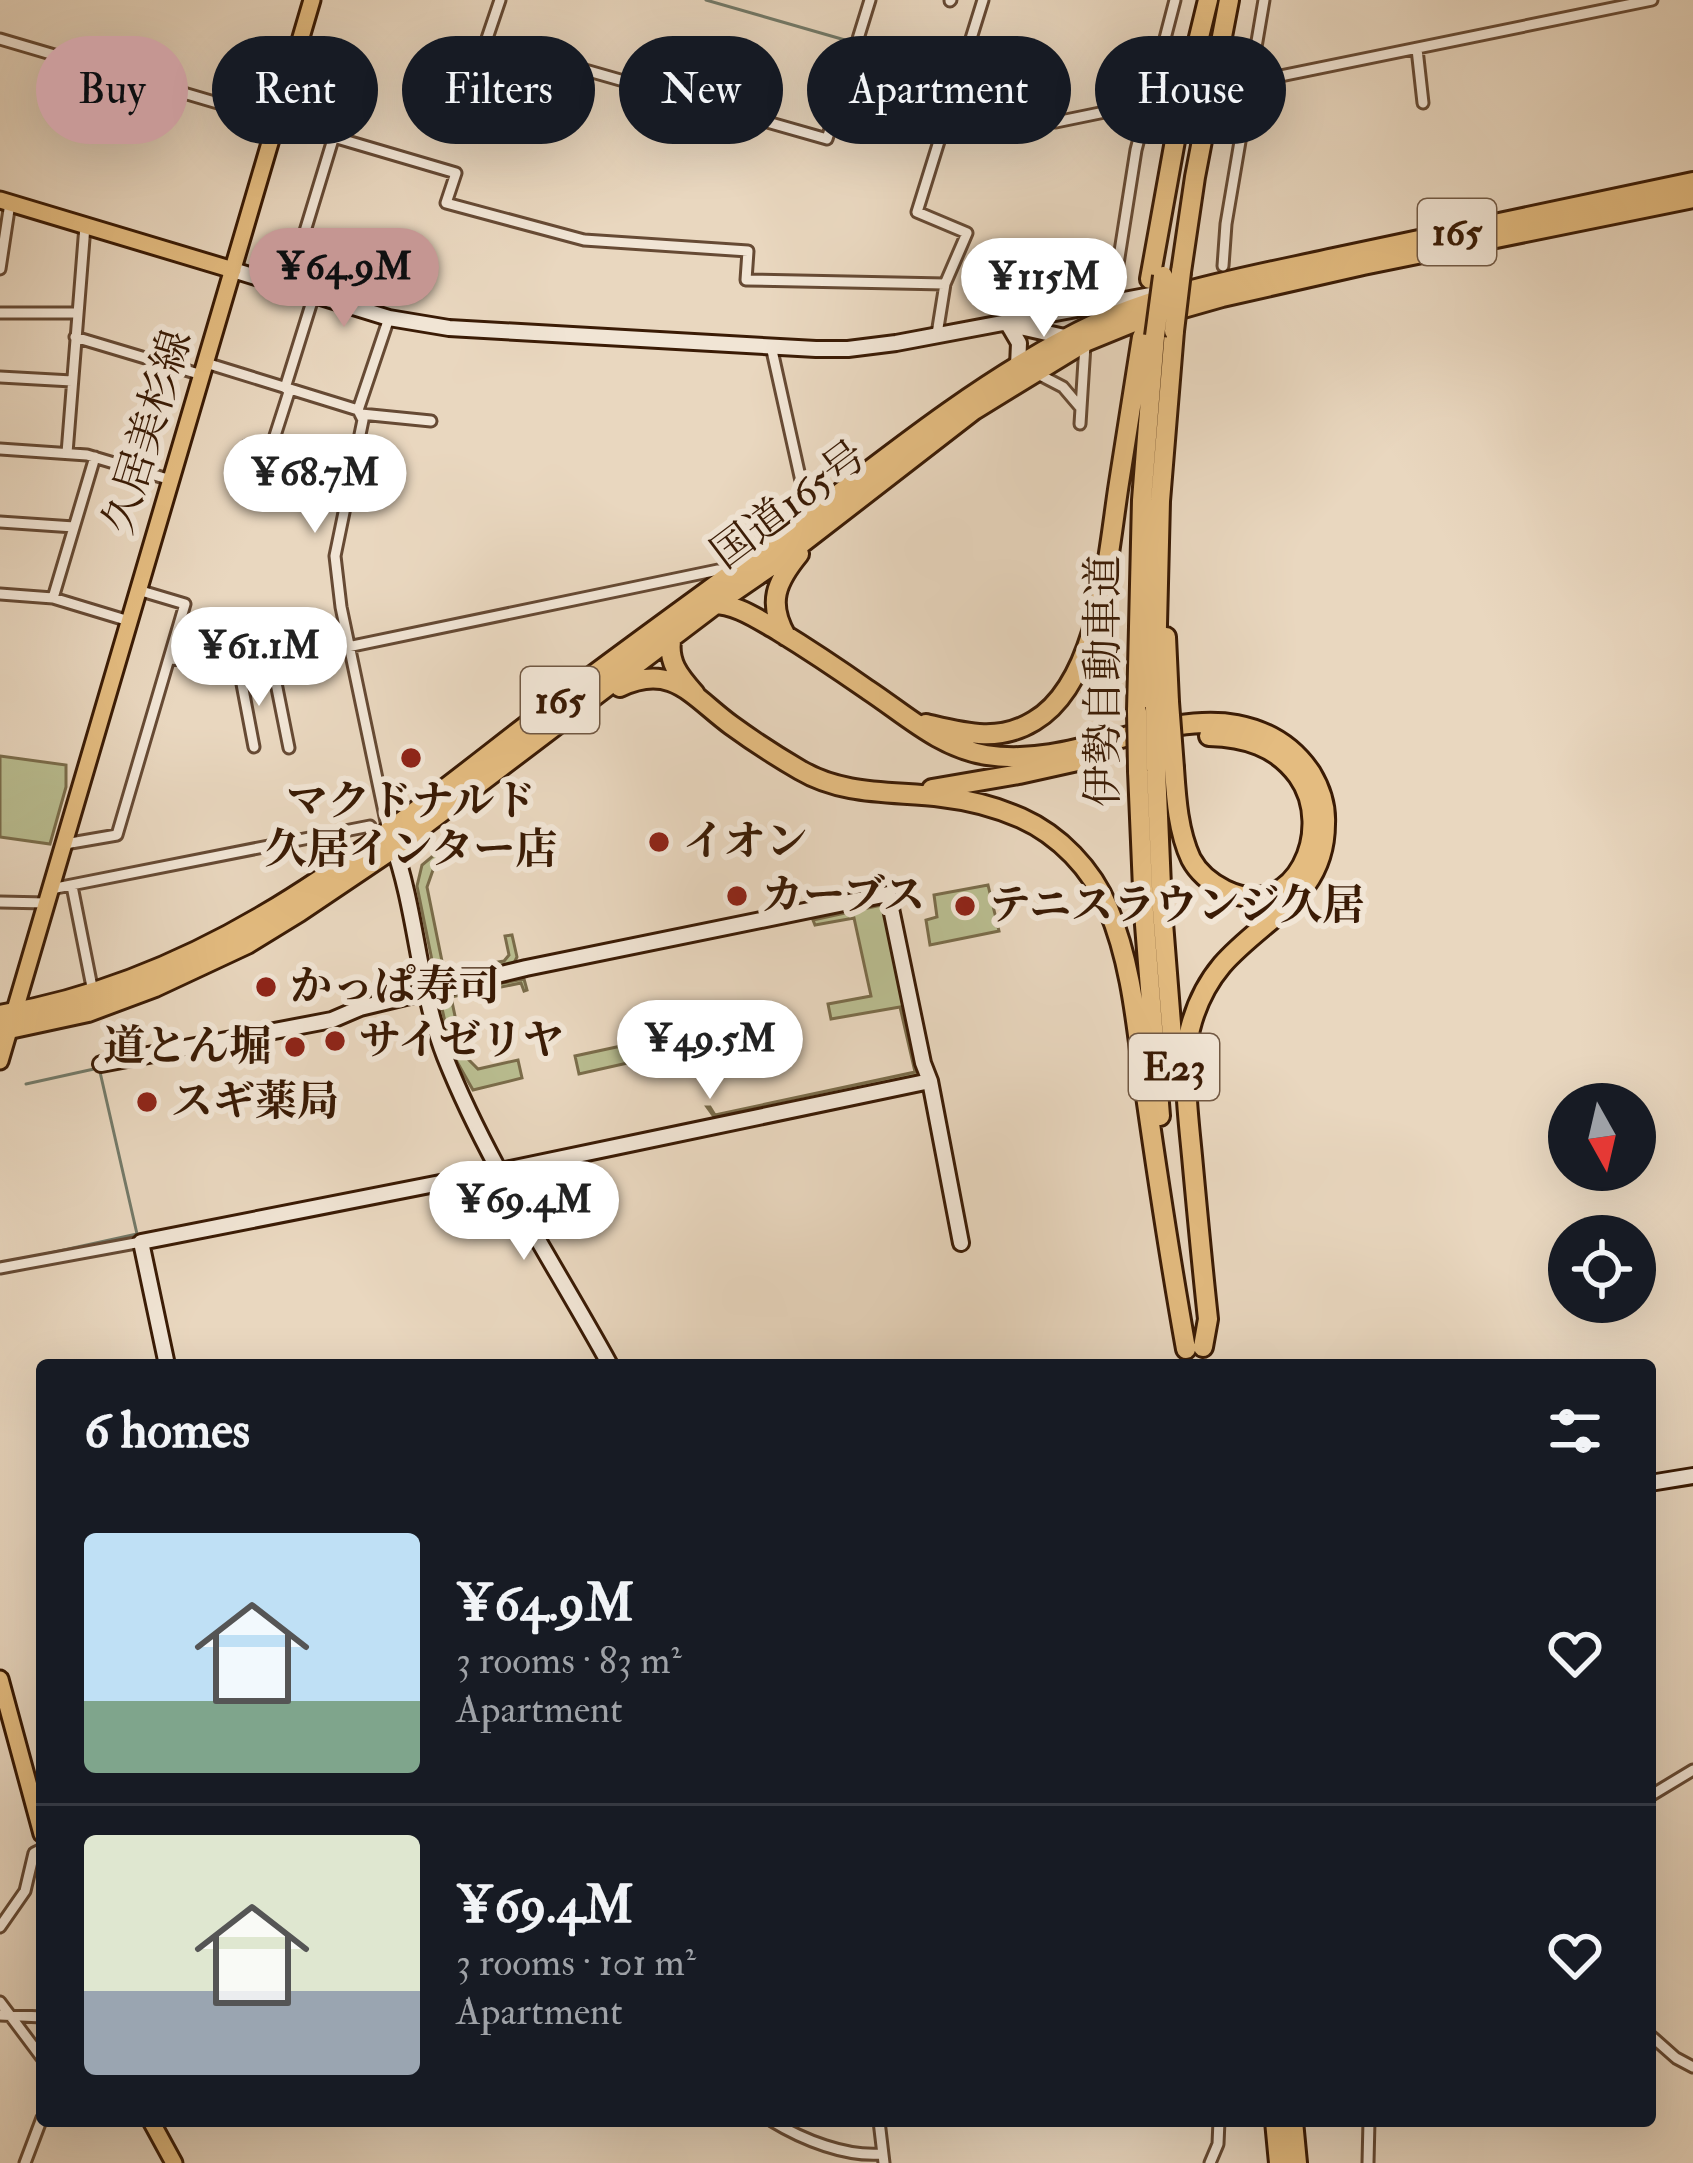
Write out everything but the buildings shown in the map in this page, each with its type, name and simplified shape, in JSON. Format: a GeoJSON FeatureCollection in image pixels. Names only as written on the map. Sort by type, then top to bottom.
{"type":"FeatureCollection","features":[{"type":"Feature","properties":{"kind":"highway","name":"伊勢自動車道"},"geometry":{"type":"LineString","coordinates":[[1196,1356],[1167,990],[1142,500],[1164,275],[1209,0]]}},
{"type":"Feature","properties":{"kind":"highway","name":"伊勢自動車道"},"geometry":{"type":"LineString","coordinates":[[1164,275],[1195,177],[1229,0]]}},
{"type":"Feature","properties":{"kind":"highway","name":"国道165号"},"geometry":{"type":"LineString","coordinates":[[6,1022],[135,978],[222,940],[308,889],[936,420],[1116,314],[1211,284],[1693,182]]}},
{"type":"Feature","properties":{"kind":"highway","name":"国道165号"},"geometry":{"type":"LineString","coordinates":[[1076,338],[1222,297],[1363,265],[1693,198]]}},
{"type":"Feature","properties":{"kind":"highway","name":"伊勢自動車道"},"geometry":{"type":"LineString","coordinates":[[1154,707],[1160,501],[1157,335]]}},
{"type":"Feature","properties":{"kind":"highway"},"geometry":{"type":"LineString","coordinates":[[910,721],[973,735],[1003,734],[1038,719],[1065,691],[1097,611],[1157,335]]}},
{"type":"Feature","properties":{"kind":"highway","name":"国道165号"},"geometry":{"type":"LineString","coordinates":[[6,1022],[88,1012],[195,971],[299,912],[384,835],[526,749],[1026,369]]}},
{"type":"Feature","properties":{"kind":"highway"},"geometry":{"type":"LineString","coordinates":[[786,636],[776,620],[779,584],[829,521]]}},
{"type":"Feature","properties":{"kind":"highway"},"geometry":{"type":"LineString","coordinates":[[717,603],[744,611],[910,721],[968,751],[1019,757],[1059,753],[1178,726],[1227,724],[1276,738],[1296,753],[1316,780],[1325,816],[1318,867],[1296,898],[1220,968],[1201,996],[1191,1028],[1186,1074],[1208,1318],[1196,1356],[1166,1241],[1129,979],[1122,947],[1095,883],[1059,842],[1026,820],[971,802],[834,785],[805,773],[728,723],[676,673],[669,641],[682,608],[717,603]]}},
{"type":"Feature","properties":{"kind":"highway"},"geometry":{"type":"LineString","coordinates":[[526,749],[633,680],[664,679],[695,694]]}},
{"type":"Feature","properties":{"kind":"highway"},"geometry":{"type":"LineString","coordinates":[[904,794],[1180,738],[1251,741],[1282,759],[1308,794],[1312,842],[1296,876],[1268,895],[1256,897],[1230,892],[1208,879],[1197,868],[1156,769]]}},
{"type":"Feature","properties":{"kind":"highway"},"geometry":{"type":"LineString","coordinates":[[1276,2127],[1279,2163]]}},
{"type":"Feature","properties":{"kind":"highway"},"geometry":{"type":"LineString","coordinates":[[1294,2127],[1297,2163]]}},
{"type":"Feature","properties":{"kind":"main road","name":"久居美杉線"},"geometry":{"type":"LineString","coordinates":[[301,36],[312,0]]}},
{"type":"Feature","properties":{"kind":"main road","name":"久居美杉線"},"geometry":{"type":"LineString","coordinates":[[0,1061],[6,1022],[64,844],[270,144]]}},
{"type":"Feature","properties":{"kind":"main road"},"geometry":{"type":"LineString","coordinates":[[5,202],[233,270]]}},
{"type":"Feature","properties":{"kind":"main road"},"geometry":{"type":"LineString","coordinates":[[0,1679],[36,1810]]}},
{"type":"Feature","properties":{"kind":"main road"},"geometry":{"type":"LineString","coordinates":[[154,2127],[174,2163]]}},
{"type":"Feature","properties":{"kind":"street"},"geometry":{"type":"LineString","coordinates":[[489,36],[500,0]]}},
{"type":"Feature","properties":{"kind":"street"},"geometry":{"type":"LineString","coordinates":[[859,36],[870,0]]}},
{"type":"Feature","properties":{"kind":"street"},"geometry":{"type":"LineString","coordinates":[[972,36],[983,0]]}},
{"type":"Feature","properties":{"kind":"street"},"geometry":{"type":"LineString","coordinates":[[1165,36],[1174,0]]}},
{"type":"Feature","properties":{"kind":"street"},"geometry":{"type":"LineString","coordinates":[[1257,36],[1264,0]]}},
{"type":"Feature","properties":{"kind":"street"},"geometry":{"type":"LineString","coordinates":[[1286,74],[1652,0]]}},
{"type":"Feature","properties":{"kind":"street"},"geometry":{"type":"LineString","coordinates":[[0,39],[212,100]]}},
{"type":"Feature","properties":{"kind":"street"},"geometry":{"type":"LineString","coordinates":[[1417,49],[1423,103]]}},
{"type":"Feature","properties":{"kind":"street"},"geometry":{"type":"LineString","coordinates":[[595,73],[807,134]]}},
{"type":"Feature","properties":{"kind":"street"},"geometry":{"type":"LineString","coordinates":[[288,287],[332,144]]}},
{"type":"Feature","properties":{"kind":"street"},"geometry":{"type":"LineString","coordinates":[[360,144],[456,173],[446,203],[595,242],[748,251],[746,280],[945,284]]}},
{"type":"Feature","properties":{"kind":"street"},"geometry":{"type":"LineString","coordinates":[[937,144],[917,212],[968,233],[945,284],[938,334]]}},
{"type":"Feature","properties":{"kind":"street"},"geometry":{"type":"LineString","coordinates":[[1112,302],[1138,144]]}},
{"type":"Feature","properties":{"kind":"street"},"geometry":{"type":"LineString","coordinates":[[1223,266],[1239,144]]}},
{"type":"Feature","properties":{"kind":"street"},"geometry":{"type":"LineString","coordinates":[[0,268],[5,202]]}},
{"type":"Feature","properties":{"kind":"street"},"geometry":{"type":"LineString","coordinates":[[67,453],[86,224]]}},
{"type":"Feature","properties":{"kind":"street"},"geometry":{"type":"LineString","coordinates":[[233,270],[388,318],[449,328],[848,349],[1016,324],[1211,284]]}},
{"type":"Feature","properties":{"kind":"street"},"geometry":{"type":"LineString","coordinates":[[263,473],[314,295]]}},
{"type":"Feature","properties":{"kind":"street"},"geometry":{"type":"LineString","coordinates":[[0,313],[76,314]]}},
{"type":"Feature","properties":{"kind":"street"},"geometry":{"type":"LineString","coordinates":[[388,318],[360,412],[363,420],[335,556],[340,608],[384,835],[403,872],[444,1054],[499,1171],[607,1359]]}},
{"type":"Feature","properties":{"kind":"street"},"geometry":{"type":"LineString","coordinates":[[1016,324],[1076,338],[1080,424]]}},
{"type":"Feature","properties":{"kind":"street"},"geometry":{"type":"LineString","coordinates":[[1016,324],[1026,369],[1064,387],[1080,407]]}},
{"type":"Feature","properties":{"kind":"street"},"geometry":{"type":"LineString","coordinates":[[75,337],[287,388],[360,412],[431,422]]}},
{"type":"Feature","properties":{"kind":"street"},"geometry":{"type":"LineString","coordinates":[[772,346],[809,517]]}},
{"type":"Feature","properties":{"kind":"street"},"geometry":{"type":"LineString","coordinates":[[0,377],[72,381]]}},
{"type":"Feature","properties":{"kind":"street"},"geometry":{"type":"LineString","coordinates":[[246,446],[269,453]]}},
{"type":"Feature","properties":{"kind":"street"},"geometry":{"type":"LineString","coordinates":[[0,449],[95,457],[171,480]]}},
{"type":"Feature","properties":{"kind":"street"},"geometry":{"type":"LineString","coordinates":[[53,598],[95,457]]}},
{"type":"Feature","properties":{"kind":"street"},"geometry":{"type":"LineString","coordinates":[[0,522],[74,526]]}},
{"type":"Feature","properties":{"kind":"street"},"geometry":{"type":"LineString","coordinates":[[169,659],[261,665],[718,570],[733,573]]}},
{"type":"Feature","properties":{"kind":"street"},"geometry":{"type":"LineString","coordinates":[[64,844],[117,835],[169,659],[185,604],[138,590]]}},
{"type":"Feature","properties":{"kind":"street"},"geometry":{"type":"LineString","coordinates":[[0,597],[53,598],[129,621]]}},
{"type":"Feature","properties":{"kind":"street"},"geometry":{"type":"LineString","coordinates":[[272,662],[289,748]]}},
{"type":"Feature","properties":{"kind":"street"},"geometry":{"type":"LineString","coordinates":[[238,663],[254,747]]}},
{"type":"Feature","properties":{"kind":"street"},"geometry":{"type":"LineString","coordinates":[[0,902],[384,835]]}},
{"type":"Feature","properties":{"kind":"street"},"geometry":{"type":"LineString","coordinates":[[72,886],[93,992]]}},
{"type":"Feature","properties":{"kind":"street"},"geometry":{"type":"LineString","coordinates":[[101,1064],[332,1020],[360,1008],[526,968],[888,894],[961,1243]]}},
{"type":"Feature","properties":{"kind":"street"},"geometry":{"type":"LineString","coordinates":[[0,1268],[930,1081]]}},
{"type":"Feature","properties":{"kind":"street"},"geometry":{"type":"LineString","coordinates":[[530,1225],[528,1193],[534,1178],[580,1154]]}},
{"type":"Feature","properties":{"kind":"street"},"geometry":{"type":"LineString","coordinates":[[141,1242],[166,1359]]}},
{"type":"Feature","properties":{"kind":"street"},"geometry":{"type":"LineString","coordinates":[[1656,1482],[1693,1476]]}},
{"type":"Feature","properties":{"kind":"street"},"geometry":{"type":"LineString","coordinates":[[1656,1792],[1693,1770]]}},
{"type":"Feature","properties":{"kind":"street"},"geometry":{"type":"LineString","coordinates":[[0,1928],[25,1891],[36,1852]]}},
{"type":"Feature","properties":{"kind":"street"},"geometry":{"type":"LineString","coordinates":[[0,2002],[36,2049]]}},
{"type":"Feature","properties":{"kind":"street"},"geometry":{"type":"LineString","coordinates":[[0,2015],[36,2017]]}},
{"type":"Feature","properties":{"kind":"street"},"geometry":{"type":"LineString","coordinates":[[1656,2040],[1693,2066]]}},
{"type":"Feature","properties":{"kind":"street"},"geometry":{"type":"LineString","coordinates":[[25,2163],[39,2127]]}},
{"type":"Feature","properties":{"kind":"street"},"geometry":{"type":"LineString","coordinates":[[782,2127],[862,2156],[883,2158],[880,2127]]}},
{"type":"Feature","properties":{"kind":"street"},"geometry":{"type":"LineString","coordinates":[[1210,2163],[1219,2127]]}},
{"type":"Feature","properties":{"kind":"street"},"geometry":{"type":"LineString","coordinates":[[1368,2163],[1369,2127]]}},
{"type":"Feature","properties":{"kind":"green space"},"geometry":{"type":"Polygon","coordinates":[[[0,756],[66,765],[66,787],[50,844],[0,837],[0,756]]]}},
{"type":"Feature","properties":{"kind":"green space"},"geometry":{"type":"Polygon","coordinates":[[[458,835],[465,846],[433,870],[427,887],[444,971],[504,961],[509,955],[505,936],[512,935],[517,957],[513,965],[436,980],[417,886],[422,865],[458,835]]]}},
{"type":"Feature","properties":{"kind":"green space","name":"テニスラウンジ久居"},"geometry":{"type":"Polygon","coordinates":[[[988,885],[999,931],[930,945],[926,920],[937,917],[934,895],[988,885]]]}},
{"type":"Feature","properties":{"kind":"green space"},"geometry":{"type":"Polygon","coordinates":[[[886,904],[925,1079],[722,1122],[715,1118],[707,1107],[715,1115],[915,1072],[900,1007],[831,1019],[828,1004],[871,996],[854,918],[815,925],[813,920],[886,904]]]}},
{"type":"Feature","properties":{"kind":"green space"},"geometry":{"type":"Polygon","coordinates":[[[524,979],[524,991],[521,983],[451,997],[463,1054],[478,1069],[518,1060],[522,1078],[473,1090],[452,1053],[439,995],[524,979]]]}},
{"type":"Feature","properties":{"kind":"green space"},"geometry":{"type":"Polygon","coordinates":[[[672,1035],[676,1052],[579,1074],[575,1056],[672,1035]]]}},
{"type":"Feature","properties":{"kind":"waterway"},"geometry":{"type":"LineString","coordinates":[[706,0],[831,36]]}},
{"type":"Feature","properties":{"kind":"waterway"},"geometry":{"type":"LineString","coordinates":[[26,1084],[94,1069]]}},
{"type":"Feature","properties":{"kind":"waterway"},"geometry":{"type":"LineString","coordinates":[[9,1262],[137,1234],[100,1072]]}},
{"type":"Feature","properties":{"kind":"place","name":"マクドナルド 久居インター店"},"geometry":{"type":"Point","coordinates":[411,758]}},
{"type":"Feature","properties":{"kind":"place","name":"イオン"},"geometry":{"type":"Point","coordinates":[659,842]}},
{"type":"Feature","properties":{"kind":"place","name":"カーブス"},"geometry":{"type":"Point","coordinates":[737,896]}},
{"type":"Feature","properties":{"kind":"place","name":"テニスラウンジ久居"},"geometry":{"type":"Point","coordinates":[965,906]}},
{"type":"Feature","properties":{"kind":"place","name":"かっぱ寿司"},"geometry":{"type":"Point","coordinates":[266,987]}},
{"type":"Feature","properties":{"kind":"place","name":"サイゼリヤ"},"geometry":{"type":"Point","coordinates":[335,1041]}},
{"type":"Feature","properties":{"kind":"place","name":"道とん堀"},"geometry":{"type":"Point","coordinates":[295,1047]}},
{"type":"Feature","properties":{"kind":"place","name":"スギ薬局"},"geometry":{"type":"Point","coordinates":[147,1102]}}]}
